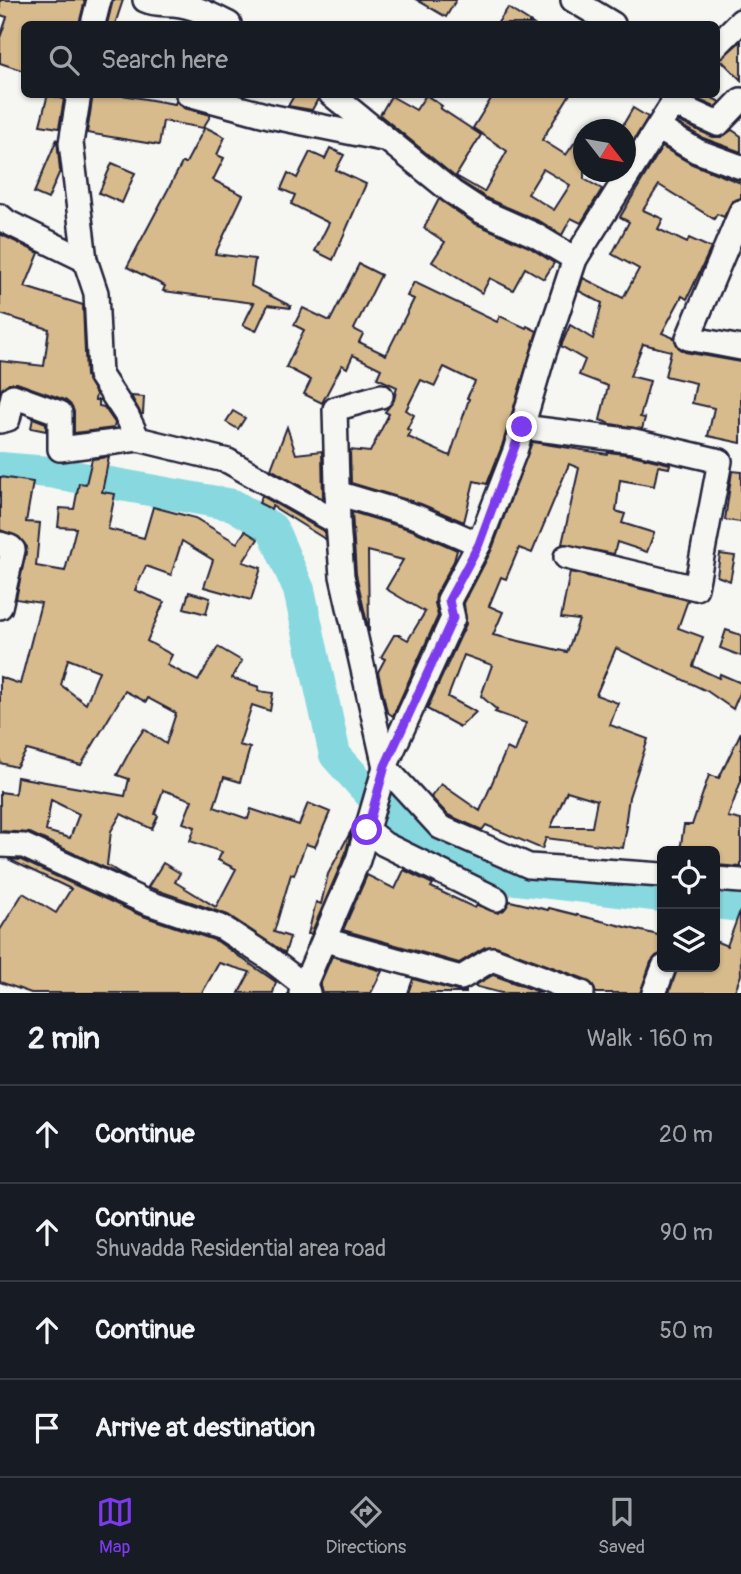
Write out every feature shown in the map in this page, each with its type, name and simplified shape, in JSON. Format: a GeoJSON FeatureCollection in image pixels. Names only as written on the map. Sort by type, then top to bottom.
{"type":"FeatureCollection","features":[{"type":"Feature","properties":{"kind":"street"},"geometry":{"type":"LineString","coordinates":[[94,21],[99,0]]}},
{"type":"Feature","properties":{"kind":"street"},"geometry":{"type":"LineString","coordinates":[[145,0],[206,12],[223,21]]}},
{"type":"Feature","properties":{"kind":"street"},"geometry":{"type":"LineString","coordinates":[[573,0],[608,21]]}},
{"type":"Feature","properties":{"kind":"street"},"geometry":{"type":"LineString","coordinates":[[720,42],[741,21]]}},
{"type":"Feature","properties":{"kind":"street"},"geometry":{"type":"LineString","coordinates":[[78,98],[71,143],[85,260],[96,293],[100,374],[127,416],[138,439]]}},
{"type":"Feature","properties":{"kind":"street"},"geometry":{"type":"LineString","coordinates":[[203,98],[269,116],[387,139]]}},
{"type":"Feature","properties":{"kind":"street"},"geometry":{"type":"LineString","coordinates":[[336,98],[452,192],[481,211],[535,235],[575,259]]}},
{"type":"Feature","properties":{"kind":"street"},"geometry":{"type":"LineString","coordinates":[[0,845],[24,846],[146,902],[223,928],[266,956],[305,991],[358,860],[385,766],[453,618],[449,600],[479,544],[522,427],[541,359],[575,259],[676,99],[718,124],[741,100]]}},
{"type":"Feature","properties":{"kind":"street"},"geometry":{"type":"LineString","coordinates":[[658,128],[697,151],[741,167]]}},
{"type":"Feature","properties":{"kind":"street"},"geometry":{"type":"LineString","coordinates":[[741,212],[688,338],[741,348]]}},
{"type":"Feature","properties":{"kind":"street"},"geometry":{"type":"LineString","coordinates":[[0,216],[7,222],[85,260]]}},
{"type":"Feature","properties":{"kind":"street"},"geometry":{"type":"LineString","coordinates":[[381,396],[335,410],[342,576],[385,766],[440,827],[529,866],[657,875]]}},
{"type":"Feature","properties":{"kind":"street"},"geometry":{"type":"LineString","coordinates":[[0,421],[8,419],[13,397],[60,412],[60,449],[138,439],[228,461],[338,523]]}},
{"type":"Feature","properties":{"kind":"street"},"geometry":{"type":"LineString","coordinates":[[522,427],[634,441],[720,461],[696,588],[566,557]]}},
{"type":"Feature","properties":{"kind":"street"},"geometry":{"type":"LineString","coordinates":[[337,493],[417,517],[479,544]]}},
{"type":"Feature","properties":{"kind":"street"},"geometry":{"type":"LineString","coordinates":[[0,544],[13,550],[0,607]]}},
{"type":"Feature","properties":{"kind":"street"},"geometry":{"type":"LineString","coordinates":[[367,830],[384,844],[496,899]]}},
{"type":"Feature","properties":{"kind":"street"},"geometry":{"type":"LineString","coordinates":[[720,879],[741,881]]}},
{"type":"Feature","properties":{"kind":"street"},"geometry":{"type":"LineString","coordinates":[[325,940],[461,978],[492,959],[582,993]]}},
{"type":"Feature","properties":{"kind":"street"},"geometry":{"type":"LineString","coordinates":[[654,993],[662,972]]}},
{"type":"Feature","properties":{"kind":"building"},"geometry":{"type":"Polygon","coordinates":[[[0,0],[85,0],[80,21],[21,21],[21,70],[0,63],[0,38],[7,17],[0,15],[0,0]]]}},
{"type":"Feature","properties":{"kind":"building"},"geometry":{"type":"Polygon","coordinates":[[[113,0],[123,0],[116,21],[108,21],[113,0]]]}},
{"type":"Feature","properties":{"kind":"building"},"geometry":{"type":"Polygon","coordinates":[[[417,0],[456,0],[446,17],[417,0]]]}},
{"type":"Feature","properties":{"kind":"building"},"geometry":{"type":"Polygon","coordinates":[[[508,8],[528,21],[499,21],[508,8]]]}},
{"type":"Feature","properties":{"kind":"building"},"geometry":{"type":"Polygon","coordinates":[[[741,41],[741,80],[720,59],[741,41]]]}},
{"type":"Feature","properties":{"kind":"building"},"geometry":{"type":"Polygon","coordinates":[[[47,98],[64,99],[59,128],[40,125],[47,98]]]}},
{"type":"Feature","properties":{"kind":"building"},"geometry":{"type":"Polygon","coordinates":[[[92,98],[140,98],[175,104],[176,101],[184,108],[211,115],[203,128],[163,121],[159,145],[87,133],[92,98]]]}},
{"type":"Feature","properties":{"kind":"building"},"geometry":{"type":"Polygon","coordinates":[[[293,98],[318,98],[312,110],[288,106],[293,98]]]}},
{"type":"Feature","properties":{"kind":"building"},"geometry":{"type":"Polygon","coordinates":[[[390,98],[416,110],[424,98],[430,98],[442,106],[440,108],[481,135],[456,176],[484,192],[507,151],[473,128],[492,98],[568,98],[542,140],[566,155],[573,145],[573,182],[589,182],[602,189],[581,223],[571,218],[562,235],[541,222],[488,199],[460,181],[380,115],[390,98]],[[543,169],[528,194],[554,210],[570,185],[543,169]]]}},
{"type":"Feature","properties":{"kind":"building"},"geometry":{"type":"Polygon","coordinates":[[[694,98],[712,98],[720,102],[715,107],[694,98]]]}},
{"type":"Feature","properties":{"kind":"building"},"geometry":{"type":"Polygon","coordinates":[[[633,108],[648,117],[636,137],[636,119],[626,119],[633,108]]]}},
{"type":"Feature","properties":{"kind":"building"},"geometry":{"type":"Polygon","coordinates":[[[678,121],[713,137],[721,137],[732,130],[741,136],[741,152],[703,138],[677,123],[678,121]]]}},
{"type":"Feature","properties":{"kind":"building"},"geometry":{"type":"Polygon","coordinates":[[[205,127],[225,137],[217,155],[224,158],[213,180],[243,195],[215,254],[255,259],[251,286],[291,306],[268,305],[256,331],[243,325],[254,303],[163,291],[165,286],[127,267],[182,163],[186,163],[205,127]]]}},
{"type":"Feature","properties":{"kind":"building"},"geometry":{"type":"Polygon","coordinates":[[[57,139],[60,171],[48,199],[34,193],[57,139]]]}},
{"type":"Feature","properties":{"kind":"building"},"geometry":{"type":"Polygon","coordinates":[[[662,147],[692,164],[741,183],[741,198],[732,201],[724,217],[717,214],[714,219],[659,185],[643,210],[663,219],[658,229],[687,243],[689,238],[711,248],[687,299],[682,296],[662,333],[674,338],[678,347],[685,352],[741,362],[741,443],[708,436],[714,408],[692,403],[696,383],[665,376],[671,351],[643,344],[630,376],[650,381],[640,417],[645,418],[642,429],[600,420],[608,386],[579,375],[585,360],[561,346],[570,325],[593,339],[602,303],[579,291],[583,278],[623,298],[639,269],[612,254],[629,222],[620,217],[662,147]]]}},
{"type":"Feature","properties":{"kind":"building"},"geometry":{"type":"Polygon","coordinates":[[[330,148],[344,155],[336,170],[366,184],[333,260],[315,251],[329,223],[291,204],[295,195],[281,189],[288,173],[297,178],[310,152],[325,159],[330,148]]]}},
{"type":"Feature","properties":{"kind":"building"},"geometry":{"type":"Polygon","coordinates":[[[112,163],[135,173],[122,203],[99,193],[112,163]]]}},
{"type":"Feature","properties":{"kind":"building"},"geometry":{"type":"Polygon","coordinates":[[[439,199],[474,223],[529,247],[554,263],[544,279],[525,268],[513,290],[490,278],[482,293],[432,262],[445,242],[424,228],[439,199]]]}},
{"type":"Feature","properties":{"kind":"building"},"geometry":{"type":"Polygon","coordinates":[[[0,234],[39,253],[25,287],[83,305],[86,376],[96,394],[95,400],[99,400],[99,406],[104,407],[115,423],[114,428],[74,433],[74,412],[65,400],[17,383],[9,383],[0,392],[0,361],[44,366],[49,329],[0,314],[0,234]]]}},
{"type":"Feature","properties":{"kind":"building"},"geometry":{"type":"Polygon","coordinates":[[[359,264],[381,275],[354,329],[363,334],[359,342],[386,355],[414,299],[407,296],[414,282],[497,322],[500,316],[537,331],[502,446],[487,484],[474,481],[464,522],[421,504],[351,483],[350,450],[370,452],[389,414],[385,412],[394,400],[397,387],[377,378],[381,369],[353,355],[347,368],[342,365],[322,403],[304,394],[311,380],[286,367],[304,330],[294,325],[303,308],[330,321],[359,264]],[[444,367],[435,386],[421,380],[406,410],[414,415],[407,429],[411,431],[408,437],[450,456],[469,399],[467,398],[475,382],[444,367]]]}},
{"type":"Feature","properties":{"kind":"building"},"geometry":{"type":"Polygon","coordinates":[[[131,396],[144,397],[143,414],[141,414],[131,396]]]}},
{"type":"Feature","properties":{"kind":"building"},"geometry":{"type":"Polygon","coordinates":[[[233,411],[245,418],[238,429],[226,422],[233,411]]]}},
{"type":"Feature","properties":{"kind":"building"},"geometry":{"type":"Polygon","coordinates":[[[33,418],[46,423],[46,431],[31,428],[33,418]]]}},
{"type":"Feature","properties":{"kind":"building"},"geometry":{"type":"Polygon","coordinates":[[[287,427],[296,454],[322,451],[323,499],[271,469],[287,427]]]}},
{"type":"Feature","properties":{"kind":"building"},"geometry":{"type":"Polygon","coordinates":[[[532,442],[607,454],[632,455],[670,464],[669,468],[658,466],[654,486],[620,480],[616,511],[625,514],[622,523],[654,533],[647,552],[617,542],[614,554],[562,544],[579,468],[569,464],[532,553],[519,548],[506,579],[501,577],[489,606],[503,612],[493,635],[567,652],[579,620],[561,618],[570,572],[688,600],[678,628],[703,637],[693,666],[719,678],[720,674],[741,683],[733,709],[707,691],[616,648],[596,695],[618,703],[610,725],[648,739],[629,797],[623,848],[546,838],[542,849],[486,825],[482,830],[448,815],[431,797],[441,784],[480,811],[507,748],[515,752],[526,723],[495,712],[497,710],[481,696],[492,665],[464,655],[448,697],[476,712],[460,727],[427,709],[466,624],[464,603],[492,549],[532,442]],[[567,791],[551,827],[592,827],[597,800],[567,791]]]}},
{"type":"Feature","properties":{"kind":"building"},"geometry":{"type":"Polygon","coordinates":[[[109,457],[102,492],[115,494],[108,529],[144,538],[153,507],[195,518],[237,543],[245,531],[258,539],[243,562],[261,568],[251,600],[204,587],[213,560],[182,541],[171,575],[146,566],[135,590],[164,602],[147,641],[172,655],[167,665],[198,681],[218,647],[242,661],[232,678],[259,687],[258,691],[273,693],[270,711],[252,705],[239,745],[250,748],[240,782],[224,777],[214,807],[248,819],[251,809],[299,825],[308,803],[330,812],[315,847],[306,844],[294,875],[291,874],[274,932],[290,937],[285,953],[228,915],[148,887],[163,863],[180,873],[175,882],[216,907],[236,869],[218,860],[222,852],[190,841],[195,827],[183,823],[192,800],[163,790],[155,814],[158,816],[152,829],[121,814],[111,831],[107,865],[133,881],[30,833],[0,831],[0,792],[15,794],[17,777],[125,796],[129,779],[117,775],[132,747],[144,729],[166,744],[176,713],[148,698],[146,702],[125,691],[81,765],[27,750],[16,767],[0,763],[0,677],[20,684],[41,603],[16,599],[27,547],[19,537],[0,530],[0,477],[33,482],[26,522],[40,523],[36,566],[65,571],[76,528],[58,527],[60,508],[74,509],[79,483],[86,484],[92,459],[109,457]],[[68,659],[61,685],[86,704],[99,671],[68,659]],[[51,800],[46,831],[70,838],[79,814],[51,800]]]}},
{"type":"Feature","properties":{"kind":"building"},"geometry":{"type":"Polygon","coordinates":[[[732,471],[741,472],[741,522],[725,520],[732,471]]]}},
{"type":"Feature","properties":{"kind":"building"},"geometry":{"type":"Polygon","coordinates":[[[262,496],[325,532],[325,539],[272,506],[271,509],[259,503],[262,496]]]}},
{"type":"Feature","properties":{"kind":"building"},"geometry":{"type":"Polygon","coordinates":[[[352,512],[412,530],[457,550],[436,594],[438,616],[393,716],[387,712],[378,672],[385,659],[381,657],[394,635],[408,640],[425,612],[386,589],[403,560],[368,551],[369,632],[356,574],[352,512]]]}},
{"type":"Feature","properties":{"kind":"building"},"geometry":{"type":"Polygon","coordinates":[[[720,554],[735,556],[730,581],[717,576],[720,554]]]}},
{"type":"Feature","properties":{"kind":"building"},"geometry":{"type":"Polygon","coordinates":[[[189,592],[210,598],[206,614],[184,608],[189,592]]]}},
{"type":"Feature","properties":{"kind":"building"},"geometry":{"type":"Polygon","coordinates":[[[726,630],[741,635],[741,656],[720,648],[726,630]]]}},
{"type":"Feature","properties":{"kind":"building"},"geometry":{"type":"Polygon","coordinates":[[[741,732],[741,781],[728,817],[741,820],[741,867],[720,865],[720,846],[681,846],[684,825],[692,825],[709,775],[719,778],[741,732]]]}},
{"type":"Feature","properties":{"kind":"building"},"geometry":{"type":"Polygon","coordinates":[[[352,829],[345,855],[311,934],[308,934],[316,902],[321,904],[328,874],[352,829]]]}},
{"type":"Feature","properties":{"kind":"building"},"geometry":{"type":"Polygon","coordinates":[[[8,859],[21,860],[140,915],[217,941],[276,982],[273,993],[239,993],[250,972],[219,963],[202,993],[31,993],[0,982],[0,930],[23,893],[56,913],[71,889],[8,859]]]}},
{"type":"Feature","properties":{"kind":"building"},"geometry":{"type":"Polygon","coordinates":[[[404,870],[433,884],[431,887],[475,908],[477,905],[498,913],[504,910],[510,901],[657,935],[657,956],[651,962],[640,993],[596,993],[587,980],[496,946],[485,947],[459,963],[343,930],[367,875],[395,889],[404,870]]]}},
{"type":"Feature","properties":{"kind":"building"},"geometry":{"type":"Polygon","coordinates":[[[740,911],[741,975],[734,993],[669,993],[676,972],[720,972],[720,943],[727,946],[740,911]]]}},
{"type":"Feature","properties":{"kind":"building"},"geometry":{"type":"Polygon","coordinates":[[[332,956],[382,971],[371,993],[322,993],[320,984],[332,956]]]}},
{"type":"Feature","properties":{"kind":"building"},"geometry":{"type":"Polygon","coordinates":[[[493,975],[542,993],[501,993],[474,986],[493,975]]]}},
{"type":"Feature","properties":{"kind":"building"},"geometry":{"type":"Polygon","coordinates":[[[413,979],[466,991],[466,993],[408,993],[413,979]]]}},
{"type":"Feature","properties":{"kind":"waterway"},"geometry":{"type":"LineString","coordinates":[[0,468],[49,472],[233,505],[272,528],[299,590],[335,755],[407,835],[491,876],[657,895]]}},
{"type":"Feature","properties":{"kind":"waterway"},"geometry":{"type":"LineString","coordinates":[[720,904],[741,906]]}},
{"type":"Feature","properties":{"kind":"route"},"geometry":{"type":"LineString","coordinates":[[367,830],[385,766],[453,618],[449,600],[479,544],[522,427]]}}]}
